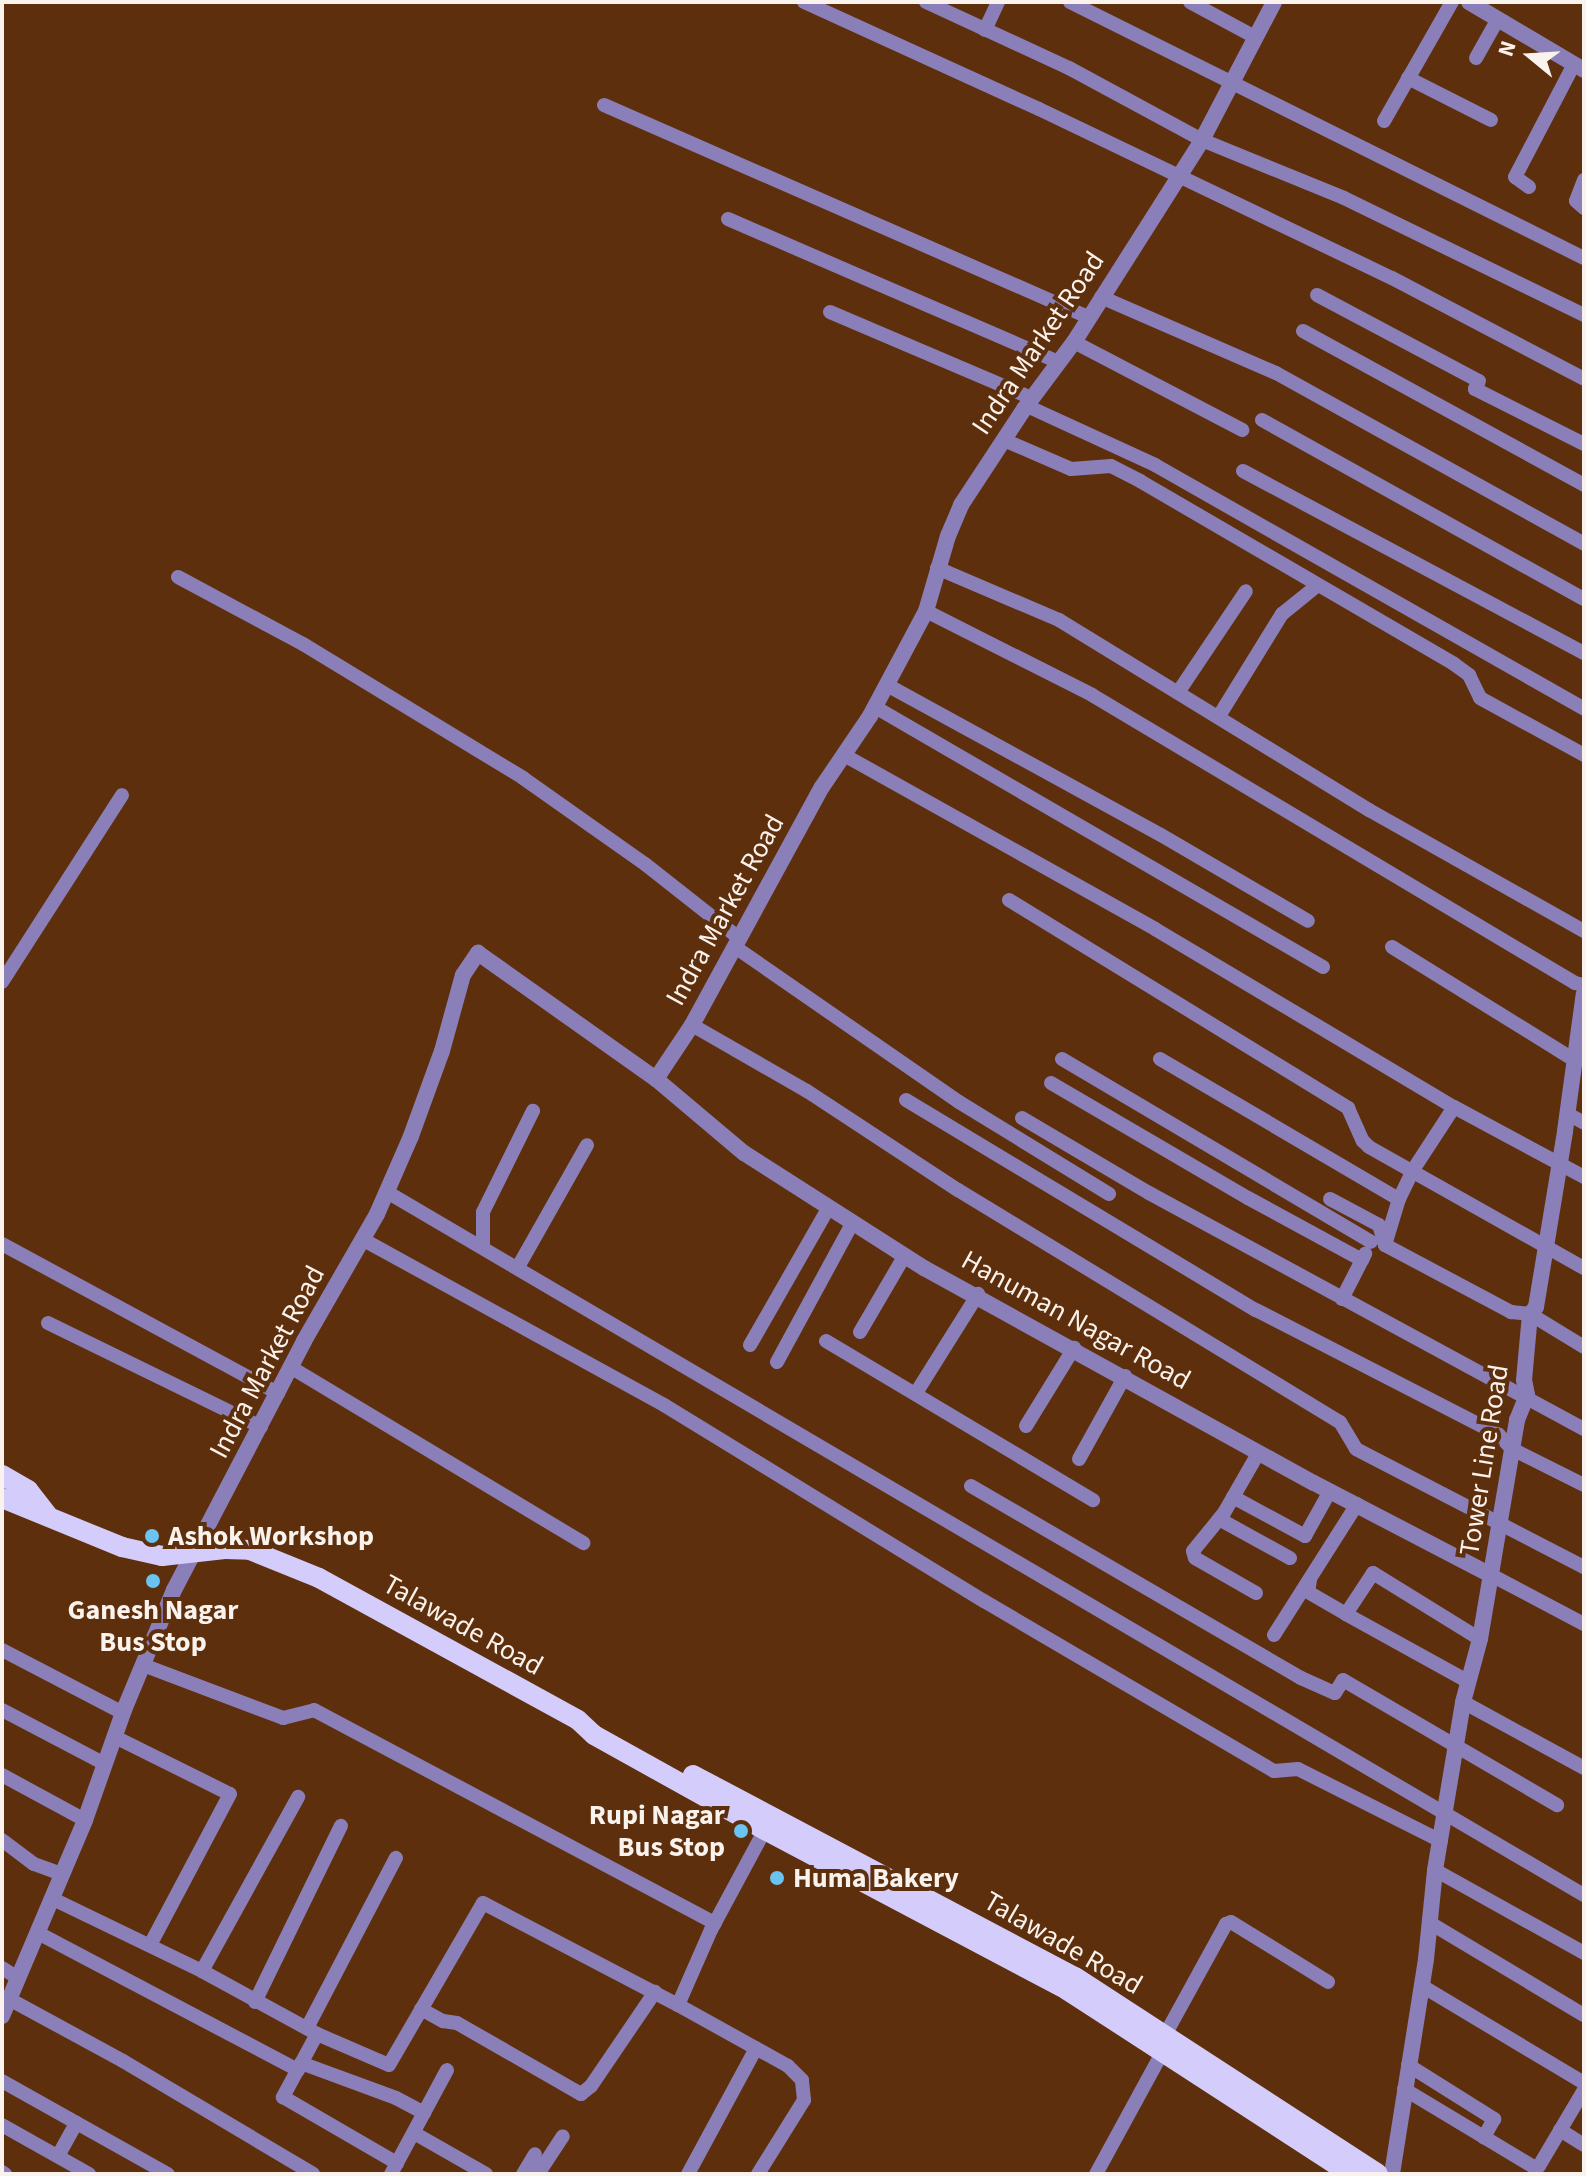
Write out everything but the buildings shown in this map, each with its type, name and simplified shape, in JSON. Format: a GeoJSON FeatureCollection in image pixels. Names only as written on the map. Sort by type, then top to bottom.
{"type":"FeatureCollection","features":[{"type":"Feature","properties":{"kind":"main road","name":"Talawade Road"},"geometry":{"type":"LineString","coordinates":[[2,1475],[28,1490],[47,1514]]}},
{"type":"Feature","properties":{"kind":"main road","name":"Talawade Road"},"geometry":{"type":"LineString","coordinates":[[2,1498],[122,1547],[162,1556],[250,1550],[278,1558],[578,1720],[603,1727],[769,1824],[1063,1979],[1378,2174]]}},
{"type":"Feature","properties":{"kind":"main road","name":"Talawade Road"},"geometry":{"type":"LineString","coordinates":[[1166,2042],[1350,2174]]}},
{"type":"Feature","properties":{"kind":"street"},"geometry":{"type":"LineString","coordinates":[[804,2],[1392,278],[1584,379]]}},
{"type":"Feature","properties":{"kind":"street"},"geometry":{"type":"LineString","coordinates":[[926,2],[1069,68],[1202,140],[1344,198],[1584,315]]}},
{"type":"Feature","properties":{"kind":"street"},"geometry":{"type":"LineString","coordinates":[[985,30],[998,2]]}},
{"type":"Feature","properties":{"kind":"street"},"geometry":{"type":"LineString","coordinates":[[1070,2],[1584,258]]}},
{"type":"Feature","properties":{"kind":"street"},"geometry":{"type":"LineString","coordinates":[[1190,2],[1255,37]]}},
{"type":"Feature","properties":{"kind":"street","name":"Indra Market Road"},"geometry":{"type":"LineString","coordinates":[[2,2016],[85,1820],[123,1713],[174,1590],[304,1341],[387,1192],[442,1051],[463,975],[478,953],[656,1079],[692,1025],[822,787],[887,685],[926,611],[937,568],[961,505],[1029,402],[1074,342],[1202,140],[1274,2]]}},
{"type":"Feature","properties":{"kind":"street"},"geometry":{"type":"LineString","coordinates":[[1384,121],[1452,2]]}},
{"type":"Feature","properties":{"kind":"street"},"geometry":{"type":"LineString","coordinates":[[1469,2],[1579,67],[1515,177],[1529,187]]}},
{"type":"Feature","properties":{"kind":"street"},"geometry":{"type":"LineString","coordinates":[[1476,58],[1498,19]]}},
{"type":"Feature","properties":{"kind":"street"},"geometry":{"type":"LineString","coordinates":[[1408,78],[1491,120]]}},
{"type":"Feature","properties":{"kind":"street"},"geometry":{"type":"LineString","coordinates":[[604,105],[1088,317]]}},
{"type":"Feature","properties":{"kind":"street"},"geometry":{"type":"LineString","coordinates":[[1584,180],[1576,201],[1584,208]]}},
{"type":"Feature","properties":{"kind":"street"},"geometry":{"type":"LineString","coordinates":[[728,219],[1059,362]]}},
{"type":"Feature","properties":{"kind":"street"},"geometry":{"type":"LineString","coordinates":[[1317,295],[1479,381],[1475,389],[1584,444]]}},
{"type":"Feature","properties":{"kind":"street"},"geometry":{"type":"LineString","coordinates":[[1101,297],[1276,373],[1584,544]]}},
{"type":"Feature","properties":{"kind":"street"},"geometry":{"type":"LineString","coordinates":[[830,312],[1029,402],[1155,465],[1584,709]]}},
{"type":"Feature","properties":{"kind":"street"},"geometry":{"type":"LineString","coordinates":[[1303,331],[1584,485]]}},
{"type":"Feature","properties":{"kind":"street"},"geometry":{"type":"LineString","coordinates":[[1074,342],[1242,430]]}},
{"type":"Feature","properties":{"kind":"street"},"geometry":{"type":"LineString","coordinates":[[1262,420],[1584,599]]}},
{"type":"Feature","properties":{"kind":"street"},"geometry":{"type":"LineString","coordinates":[[1004,440],[1071,469],[1111,466],[1462,669],[1480,698],[1584,755]]}},
{"type":"Feature","properties":{"kind":"street"},"geometry":{"type":"LineString","coordinates":[[1243,471],[1584,653]]}},
{"type":"Feature","properties":{"kind":"street"},"geometry":{"type":"LineString","coordinates":[[937,568],[1059,620],[1369,810],[1584,931]]}},
{"type":"Feature","properties":{"kind":"street"},"geometry":{"type":"LineString","coordinates":[[178,577],[303,644],[523,778],[645,864],[737,942],[959,1102],[1109,1194]]}},
{"type":"Feature","properties":{"kind":"street"},"geometry":{"type":"LineString","coordinates":[[1219,716],[1282,614],[1318,585]]}},
{"type":"Feature","properties":{"kind":"street"},"geometry":{"type":"LineString","coordinates":[[1179,691],[1246,591]]}},
{"type":"Feature","properties":{"kind":"street"},"geometry":{"type":"LineString","coordinates":[[926,611],[1092,695],[1575,983],[1584,985]]}},
{"type":"Feature","properties":{"kind":"street"},"geometry":{"type":"LineString","coordinates":[[887,685],[1161,835],[1308,921]]}},
{"type":"Feature","properties":{"kind":"street"},"geometry":{"type":"LineString","coordinates":[[875,707],[1323,967]]}},
{"type":"Feature","properties":{"kind":"street"},"geometry":{"type":"LineString","coordinates":[[844,755],[1155,929],[1454,1107],[1584,1177]]}},
{"type":"Feature","properties":{"kind":"street"},"geometry":{"type":"LineString","coordinates":[[2,982],[122,795]]}},
{"type":"Feature","properties":{"kind":"street"},"geometry":{"type":"LineString","coordinates":[[1009,900],[1348,1108],[1363,1141],[1584,1268]]}},
{"type":"Feature","properties":{"kind":"street"},"geometry":{"type":"LineString","coordinates":[[1392,947],[1574,1060]]}},
{"type":"Feature","properties":{"kind":"street","name":"Tower Line Road"},"geometry":{"type":"LineString","coordinates":[[1392,2174],[1422,1986],[1435,1870],[1463,1702],[1480,1639],[1517,1420],[1527,1395],[1524,1380],[1530,1314],[1536,1307],[1574,1060],[1580,1040],[1584,993]]}},
{"type":"Feature","properties":{"kind":"street"},"geometry":{"type":"LineString","coordinates":[[692,1025],[807,1091],[958,1190],[1340,1422],[1356,1449],[1584,1567]]}},
{"type":"Feature","properties":{"kind":"street"},"geometry":{"type":"LineString","coordinates":[[1062,1059],[1378,1243],[1511,1312],[1530,1314],[1584,1347]]}},
{"type":"Feature","properties":{"kind":"street"},"geometry":{"type":"LineString","coordinates":[[1160,1059],[1399,1199]]}},
{"type":"Feature","properties":{"kind":"street","name":"Hanuman Nagar Road"},"geometry":{"type":"LineString","coordinates":[[656,1079],[744,1153],[905,1255],[1330,1491],[1491,1575]]}},
{"type":"Feature","properties":{"kind":"street"},"geometry":{"type":"LineString","coordinates":[[1051,1083],[1248,1198],[1362,1260]]}},
{"type":"Feature","properties":{"kind":"street"},"geometry":{"type":"LineString","coordinates":[[906,1100],[1256,1310],[1379,1377],[1499,1435],[1512,1449],[1584,1485]]}},
{"type":"Feature","properties":{"kind":"street"},"geometry":{"type":"LineString","coordinates":[[1342,1299],[1362,1260],[1378,1243],[1413,1170],[1454,1107]]}},
{"type":"Feature","properties":{"kind":"street"},"geometry":{"type":"LineString","coordinates":[[483,1247],[483,1212],[533,1111]]}},
{"type":"Feature","properties":{"kind":"street"},"geometry":{"type":"LineString","coordinates":[[1568,1114],[1584,1123]]}},
{"type":"Feature","properties":{"kind":"street"},"geometry":{"type":"LineString","coordinates":[[1022,1118],[1149,1193],[1342,1299],[1527,1395],[1584,1429]]}},
{"type":"Feature","properties":{"kind":"street"},"geometry":{"type":"LineString","coordinates":[[518,1267],[587,1145]]}},
{"type":"Feature","properties":{"kind":"street"},"geometry":{"type":"LineString","coordinates":[[387,1192],[1584,1895]]}},
{"type":"Feature","properties":{"kind":"street"},"geometry":{"type":"LineString","coordinates":[[1330,1199],[1379,1225],[1378,1243]]}},
{"type":"Feature","properties":{"kind":"street"},"geometry":{"type":"LineString","coordinates":[[750,1345],[829,1207]]}},
{"type":"Feature","properties":{"kind":"street"},"geometry":{"type":"LineString","coordinates":[[777,1362],[853,1222]]}},
{"type":"Feature","properties":{"kind":"street"},"geometry":{"type":"LineString","coordinates":[[362,1239],[652,1398],[984,1601],[1274,1771],[1298,1769],[1441,1841]]}},
{"type":"Feature","properties":{"kind":"street"},"geometry":{"type":"LineString","coordinates":[[2,1244],[278,1393]]}},
{"type":"Feature","properties":{"kind":"street"},"geometry":{"type":"LineString","coordinates":[[860,1332],[905,1255]]}},
{"type":"Feature","properties":{"kind":"street"},"geometry":{"type":"LineString","coordinates":[[916,1393],[978,1294]]}},
{"type":"Feature","properties":{"kind":"street"},"geometry":{"type":"LineString","coordinates":[[48,1323],[261,1427]]}},
{"type":"Feature","properties":{"kind":"street"},"geometry":{"type":"LineString","coordinates":[[826,1341],[1093,1500]]}},
{"type":"Feature","properties":{"kind":"street"},"geometry":{"type":"LineString","coordinates":[[1026,1426],[1074,1348]]}},
{"type":"Feature","properties":{"kind":"street"},"geometry":{"type":"LineString","coordinates":[[292,1368],[583,1543]]}},
{"type":"Feature","properties":{"kind":"street"},"geometry":{"type":"LineString","coordinates":[[1079,1459],[1125,1376]]}},
{"type":"Feature","properties":{"kind":"street"},"geometry":{"type":"LineString","coordinates":[[1256,1593],[1193,1555],[1195,1548],[1219,1519],[1259,1452]]}},
{"type":"Feature","properties":{"kind":"street"},"geometry":{"type":"LineString","coordinates":[[971,1486],[1301,1678],[1335,1693],[1343,1680],[1557,1805]]}},
{"type":"Feature","properties":{"kind":"street"},"geometry":{"type":"LineString","coordinates":[[1233,1497],[1305,1536],[1330,1491]]}},
{"type":"Feature","properties":{"kind":"street"},"geometry":{"type":"LineString","coordinates":[[1274,1635],[1357,1504]]}},
{"type":"Feature","properties":{"kind":"street"},"geometry":{"type":"LineString","coordinates":[[1219,1519],[1290,1558]]}},
{"type":"Feature","properties":{"kind":"street"},"geometry":{"type":"LineString","coordinates":[[1346,1614],[1373,1573],[1480,1639]]}},
{"type":"Feature","properties":{"kind":"street"},"geometry":{"type":"LineString","coordinates":[[1491,1575],[1584,1624]]}},
{"type":"Feature","properties":{"kind":"street"},"geometry":{"type":"LineString","coordinates":[[1310,1579],[1308,1592],[1469,1682]]}},
{"type":"Feature","properties":{"kind":"street"},"geometry":{"type":"LineString","coordinates":[[2,1650],[123,1713]]}},
{"type":"Feature","properties":{"kind":"street"},"geometry":{"type":"LineString","coordinates":[[143,1665],[283,1718],[314,1710],[715,1923]]}},
{"type":"Feature","properties":{"kind":"street"},"geometry":{"type":"LineString","coordinates":[[1463,1702],[1584,1768]]}},
{"type":"Feature","properties":{"kind":"street"},"geometry":{"type":"LineString","coordinates":[[2,1710],[105,1764]]}},
{"type":"Feature","properties":{"kind":"street"},"geometry":{"type":"LineString","coordinates":[[115,1737],[230,1794],[150,1945]]}},
{"type":"Feature","properties":{"kind":"street"},"geometry":{"type":"LineString","coordinates":[[2,1775],[85,1820]]}},
{"type":"Feature","properties":{"kind":"street"},"geometry":{"type":"LineString","coordinates":[[202,1971],[298,1797]]}},
{"type":"Feature","properties":{"kind":"street"},"geometry":{"type":"LineString","coordinates":[[678,2005],[715,1923],[769,1824]]}},
{"type":"Feature","properties":{"kind":"street"},"geometry":{"type":"LineString","coordinates":[[255,2002],[341,1826]]}},
{"type":"Feature","properties":{"kind":"street"},"geometry":{"type":"LineString","coordinates":[[2,1840],[34,1864],[61,1874]]}},
{"type":"Feature","properties":{"kind":"street"},"geometry":{"type":"LineString","coordinates":[[396,1858],[283,2097],[394,2168],[447,2070]]}},
{"type":"Feature","properties":{"kind":"street"},"geometry":{"type":"LineString","coordinates":[[1435,1870],[1584,1953]]}},
{"type":"Feature","properties":{"kind":"street"},"geometry":{"type":"LineString","coordinates":[[53,1899],[202,1971],[312,2031],[389,2065],[483,1903],[655,1992],[788,2066],[802,2080],[804,2100],[758,2174]]}},
{"type":"Feature","properties":{"kind":"street"},"geometry":{"type":"LineString","coordinates":[[1096,2174],[1222,1930],[1231,1922],[1328,1982]]}},
{"type":"Feature","properties":{"kind":"street"},"geometry":{"type":"LineString","coordinates":[[1428,1929],[1584,2015]]}},
{"type":"Feature","properties":{"kind":"street"},"geometry":{"type":"LineString","coordinates":[[38,1933],[300,2066],[396,2098],[424,2113]]}},
{"type":"Feature","properties":{"kind":"street"},"geometry":{"type":"LineString","coordinates":[[2,1968],[18,1978]]}},
{"type":"Feature","properties":{"kind":"street"},"geometry":{"type":"LineString","coordinates":[[1422,1986],[1584,2083]]}},
{"type":"Feature","properties":{"kind":"street"},"geometry":{"type":"LineString","coordinates":[[421,2009],[443,2021],[457,2023],[581,2094],[591,2086],[655,1992]]}},
{"type":"Feature","properties":{"kind":"street"},"geometry":{"type":"LineString","coordinates":[[9,1999],[123,2061],[313,2174]]}},
{"type":"Feature","properties":{"kind":"street"},"geometry":{"type":"LineString","coordinates":[[688,2174],[756,2048]]}},
{"type":"Feature","properties":{"kind":"street"},"geometry":{"type":"LineString","coordinates":[[1408,2065],[1494,2119],[1484,2137]]}},
{"type":"Feature","properties":{"kind":"street"},"geometry":{"type":"LineString","coordinates":[[2,2081],[168,2174]]}},
{"type":"Feature","properties":{"kind":"street"},"geometry":{"type":"LineString","coordinates":[[1404,2089],[1534,2167],[1580,2108],[1584,2090]]}},
{"type":"Feature","properties":{"kind":"street"},"geometry":{"type":"LineString","coordinates":[[58,2156],[76,2123]]}},
{"type":"Feature","properties":{"kind":"street"},"geometry":{"type":"LineString","coordinates":[[2,2125],[89,2174]]}},
{"type":"Feature","properties":{"kind":"street"},"geometry":{"type":"LineString","coordinates":[[1560,2130],[1584,2145]]}},
{"type":"Feature","properties":{"kind":"street"},"geometry":{"type":"LineString","coordinates":[[414,2133],[468,2170],[486,2174]]}},
{"type":"Feature","properties":{"kind":"street"},"geometry":{"type":"LineString","coordinates":[[538,2174],[563,2136]]}},
{"type":"Feature","properties":{"kind":"street"},"geometry":{"type":"LineString","coordinates":[[523,2174],[535,2154]]}},
{"type":"Feature","properties":{"kind":"place","name":"Ashok Workshop"},"geometry":{"type":"Point","coordinates":[152,1536]}},
{"type":"Feature","properties":{"kind":"place","name":"Ganesh Nagar Bus Stop"},"geometry":{"type":"Point","coordinates":[153,1581]}},
{"type":"Feature","properties":{"kind":"place","name":"Rupi Nagar Bus Stop"},"geometry":{"type":"Point","coordinates":[741,1831]}},
{"type":"Feature","properties":{"kind":"place","name":"Huma Bakery"},"geometry":{"type":"Point","coordinates":[777,1878]}}]}
